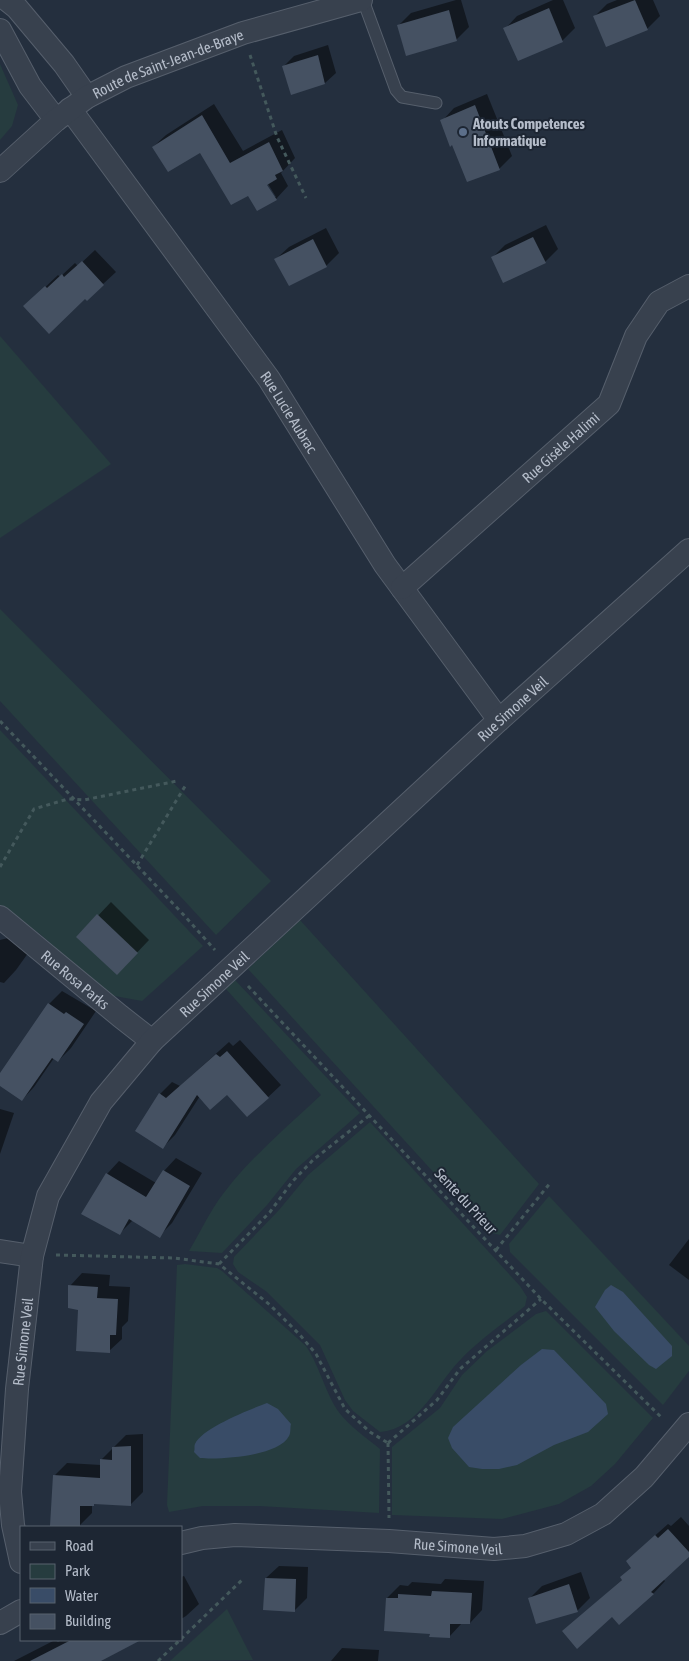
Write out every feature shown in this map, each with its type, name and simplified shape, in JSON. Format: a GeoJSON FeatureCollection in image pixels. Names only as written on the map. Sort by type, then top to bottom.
{"type":"FeatureCollection","features":[{"type":"Feature","properties":{"kind":"street"},"geometry":{"type":"LineString","coordinates":[[7,0],[17,8],[64,64],[71,109]]}},
{"type":"Feature","properties":{"kind":"street","name":"Route de Saint-Jean-de-Braye"},"geometry":{"type":"LineString","coordinates":[[0,171],[71,109],[126,77],[244,32],[358,0]]}},
{"type":"Feature","properties":{"kind":"street"},"geometry":{"type":"LineString","coordinates":[[0,30],[30,86],[71,109]]}},
{"type":"Feature","properties":{"kind":"street","name":"Rue Lucie Aubrac"},"geometry":{"type":"LineString","coordinates":[[71,109],[269,379],[385,565],[499,720]]}},
{"type":"Feature","properties":{"kind":"street","name":"Rue Gisèle Halimi"},"geometry":{"type":"LineString","coordinates":[[402,588],[610,404],[636,336],[659,302],[689,286]]}},
{"type":"Feature","properties":{"kind":"street","name":"Rue Simone Veil"},"geometry":{"type":"LineString","coordinates":[[20,1557],[13,1525],[10,1492],[17,1389],[32,1256],[48,1196],[101,1102],[152,1041],[499,720],[689,550]]}},
{"type":"Feature","properties":{"kind":"street","name":"Rue Rosa Parks"},"geometry":{"type":"LineString","coordinates":[[0,917],[152,1041]]}},
{"type":"Feature","properties":{"kind":"street"},"geometry":{"type":"LineString","coordinates":[[0,1251],[32,1256]]}},
{"type":"Feature","properties":{"kind":"street","name":"Rue Simone Veil"},"geometry":{"type":"LineString","coordinates":[[182,1543],[202,1538],[235,1535],[389,1541],[494,1549],[525,1546],[566,1534],[603,1514],[644,1477],[684,1429]]}},
{"type":"Feature","properties":{"kind":"street"},"geometry":{"type":"LineString","coordinates":[[0,1623],[20,1613]]}},
{"type":"Feature","properties":{"kind":"lane"},"geometry":{"type":"LineString","coordinates":[[358,0],[396,90],[402,96],[436,104]]}},
{"type":"Feature","properties":{"kind":"path"},"geometry":{"type":"LineString","coordinates":[[244,32],[277,137],[306,198]]}},
{"type":"Feature","properties":{"kind":"path","name":"Sente du Prieur"},"geometry":{"type":"LineString","coordinates":[[0,721],[76,800],[541,1299],[684,1429]]}},
{"type":"Feature","properties":{"kind":"path"},"geometry":{"type":"LineString","coordinates":[[0,867],[34,809],[68,799],[84,800],[177,781]]}},
{"type":"Feature","properties":{"kind":"path"},"geometry":{"type":"LineString","coordinates":[[137,866],[187,784]]}},
{"type":"Feature","properties":{"kind":"path"},"geometry":{"type":"LineString","coordinates":[[219,1264],[270,1212],[292,1182],[313,1160],[370,1115]]}},
{"type":"Feature","properties":{"kind":"path"},"geometry":{"type":"LineString","coordinates":[[496,1250],[551,1182]]}},
{"type":"Feature","properties":{"kind":"path"},"geometry":{"type":"LineString","coordinates":[[32,1256],[174,1258],[219,1264],[270,1305],[300,1335],[316,1354],[345,1409],[370,1432],[388,1443]]}},
{"type":"Feature","properties":{"kind":"path"},"geometry":{"type":"LineString","coordinates":[[389,1541],[388,1443],[437,1400],[460,1369],[541,1299]]}},
{"type":"Feature","properties":{"kind":"path"},"geometry":{"type":"LineString","coordinates":[[182,1638],[244,1578]]}},
{"type":"Feature","properties":{"kind":"path"},"geometry":{"type":"LineString","coordinates":[[158,1661],[179,1641]]}},
{"type":"Feature","properties":{"kind":"green space"},"geometry":{"type":"Polygon","coordinates":[[[0,64],[18,105],[12,126],[0,140],[0,64]]]}},
{"type":"Feature","properties":{"kind":"green space"},"geometry":{"type":"Polygon","coordinates":[[[0,336],[111,464],[0,538],[0,336]]]}},
{"type":"Feature","properties":{"kind":"green space"},"geometry":{"type":"Polygon","coordinates":[[[0,609],[271,881],[216,935],[0,701],[0,609]]]}},
{"type":"Feature","properties":{"kind":"green space"},"geometry":{"type":"Polygon","coordinates":[[[0,730],[203,946],[142,1001],[109,995],[40,934],[0,908],[0,730]]]}},
{"type":"Feature","properties":{"kind":"green space"},"geometry":{"type":"Polygon","coordinates":[[[300,920],[539,1184],[500,1235],[488,1232],[248,969],[300,920]]]}},
{"type":"Feature","properties":{"kind":"green space"},"geometry":{"type":"Polygon","coordinates":[[[235,980],[360,1113],[296,1169],[267,1205],[222,1253],[189,1251],[214,1207],[237,1176],[321,1095],[226,989],[235,980]]]}},
{"type":"Feature","properties":{"kind":"green space"},"geometry":{"type":"Polygon","coordinates":[[[370,1122],[520,1286],[527,1297],[525,1306],[463,1357],[417,1414],[406,1423],[394,1429],[380,1432],[353,1411],[345,1400],[320,1345],[267,1292],[238,1272],[233,1264],[234,1257],[279,1210],[308,1175],[370,1122]]]}},
{"type":"Feature","properties":{"kind":"green space"},"geometry":{"type":"Polygon","coordinates":[[[549,1196],[689,1346],[689,1371],[663,1405],[510,1252],[509,1244],[549,1196]]]}},
{"type":"Feature","properties":{"kind":"green space"},"geometry":{"type":"Polygon","coordinates":[[[185,1264],[217,1268],[222,1271],[306,1346],[337,1410],[354,1428],[380,1449],[379,1513],[259,1506],[203,1506],[169,1512],[167,1505],[177,1265],[185,1264]]]}},
{"type":"Feature","properties":{"kind":"green space"},"geometry":{"type":"Polygon","coordinates":[[[546,1311],[653,1418],[615,1464],[591,1486],[559,1504],[502,1519],[392,1515],[392,1447],[440,1408],[462,1375],[487,1351],[536,1314],[546,1311]]]}},
{"type":"Feature","properties":{"kind":"green space"},"geometry":{"type":"Polygon","coordinates":[[[227,1609],[253,1660],[170,1661],[227,1609]]]}},
{"type":"Feature","properties":{"kind":"water"},"geometry":{"type":"Polygon","coordinates":[[[611,1285],[623,1292],[672,1346],[672,1356],[656,1369],[649,1365],[614,1331],[595,1307],[605,1290],[611,1285]]]}},
{"type":"Feature","properties":{"kind":"water"},"geometry":{"type":"Polygon","coordinates":[[[542,1349],[554,1350],[606,1404],[608,1414],[588,1432],[554,1445],[517,1465],[499,1469],[469,1467],[452,1448],[448,1438],[453,1427],[521,1365],[542,1349]]]}},
{"type":"Feature","properties":{"kind":"water"},"geometry":{"type":"Polygon","coordinates":[[[267,1403],[278,1409],[291,1424],[290,1435],[283,1443],[262,1452],[235,1457],[200,1458],[194,1452],[195,1444],[207,1432],[228,1420],[267,1403]]]}},
{"type":"Feature","properties":{"kind":"building"},"geometry":{"type":"Polygon","coordinates":[[[635,0],[648,30],[606,47],[593,16],[635,0]]]}},
{"type":"Feature","properties":{"kind":"building"},"geometry":{"type":"Polygon","coordinates":[[[549,8],[563,42],[518,61],[503,28],[549,8]]]}},
{"type":"Feature","properties":{"kind":"building"},"geometry":{"type":"Polygon","coordinates":[[[449,10],[457,41],[406,56],[397,25],[449,10]]]}},
{"type":"Feature","properties":{"kind":"building"},"geometry":{"type":"Polygon","coordinates":[[[318,55],[325,84],[291,95],[282,66],[318,55]]]}},
{"type":"Feature","properties":{"kind":"building"},"geometry":{"type":"Polygon","coordinates":[[[475,105],[500,170],[467,182],[452,145],[450,147],[440,120],[475,105]]]}},
{"type":"Feature","properties":{"kind":"building"},"geometry":{"type":"Polygon","coordinates":[[[202,115],[230,163],[269,142],[283,171],[275,175],[277,179],[267,185],[277,200],[257,211],[248,196],[231,205],[200,153],[168,172],[152,147],[202,115]]]}},
{"type":"Feature","properties":{"kind":"building"},"geometry":{"type":"Polygon","coordinates":[[[533,237],[546,263],[503,283],[491,257],[533,237]]]}},
{"type":"Feature","properties":{"kind":"building"},"geometry":{"type":"Polygon","coordinates":[[[313,239],[327,267],[289,286],[274,259],[313,239]]]}},
{"type":"Feature","properties":{"kind":"building"},"geometry":{"type":"Polygon","coordinates":[[[82,261],[104,285],[87,301],[85,299],[49,334],[23,306],[45,286],[47,288],[62,274],[64,277],[82,261]]]}},
{"type":"Feature","properties":{"kind":"building"},"geometry":{"type":"Polygon","coordinates":[[[97,914],[138,953],[117,975],[76,937],[97,914]]]}},
{"type":"Feature","properties":{"kind":"building"},"geometry":{"type":"Polygon","coordinates":[[[48,1003],[84,1024],[58,1062],[52,1058],[22,1101],[0,1086],[0,1073],[48,1003]]]}},
{"type":"Feature","properties":{"kind":"building"},"geometry":{"type":"Polygon","coordinates":[[[227,1051],[269,1098],[247,1117],[227,1095],[210,1110],[197,1095],[163,1149],[135,1131],[159,1093],[166,1098],[216,1054],[220,1057],[227,1051]]]}},
{"type":"Feature","properties":{"kind":"building"},"geometry":{"type":"Polygon","coordinates":[[[163,1170],[190,1186],[160,1238],[129,1219],[120,1235],[81,1214],[106,1173],[146,1197],[163,1170]]]}},
{"type":"Feature","properties":{"kind":"building"},"geometry":{"type":"Polygon","coordinates":[[[68,1285],[98,1287],[97,1298],[118,1299],[116,1335],[110,1335],[110,1353],[76,1351],[78,1310],[68,1308],[68,1285]]]}},
{"type":"Feature","properties":{"kind":"building"},"geometry":{"type":"Polygon","coordinates":[[[131,1446],[131,1506],[94,1504],[94,1506],[80,1506],[80,1526],[50,1526],[53,1475],[100,1478],[100,1459],[112,1460],[112,1447],[131,1446]]]}},
{"type":"Feature","properties":{"kind":"building"},"geometry":{"type":"Polygon","coordinates":[[[668,1529],[689,1552],[689,1557],[651,1592],[654,1594],[619,1625],[612,1617],[577,1649],[562,1631],[622,1580],[620,1577],[631,1568],[626,1561],[655,1535],[658,1538],[668,1529]]]}},
{"type":"Feature","properties":{"kind":"building"},"geometry":{"type":"Polygon","coordinates":[[[265,1578],[296,1579],[295,1612],[263,1610],[265,1578]]]}},
{"type":"Feature","properties":{"kind":"building"},"geometry":{"type":"Polygon","coordinates":[[[569,1584],[578,1612],[536,1624],[528,1598],[569,1584]]]}},
{"type":"Feature","properties":{"kind":"building"},"geometry":{"type":"Polygon","coordinates":[[[432,1591],[472,1593],[470,1624],[450,1624],[450,1638],[429,1637],[430,1634],[384,1631],[386,1598],[398,1598],[398,1594],[431,1596],[432,1591]]]}},
{"type":"Feature","properties":{"kind":"building"},"geometry":{"type":"Polygon","coordinates":[[[69,1641],[139,1641],[101,1661],[30,1661],[69,1641]]]}},
{"type":"Feature","properties":{"kind":"place","name":"Atouts Competences Informatique"},"geometry":{"type":"Point","coordinates":[463,132]}}]}
